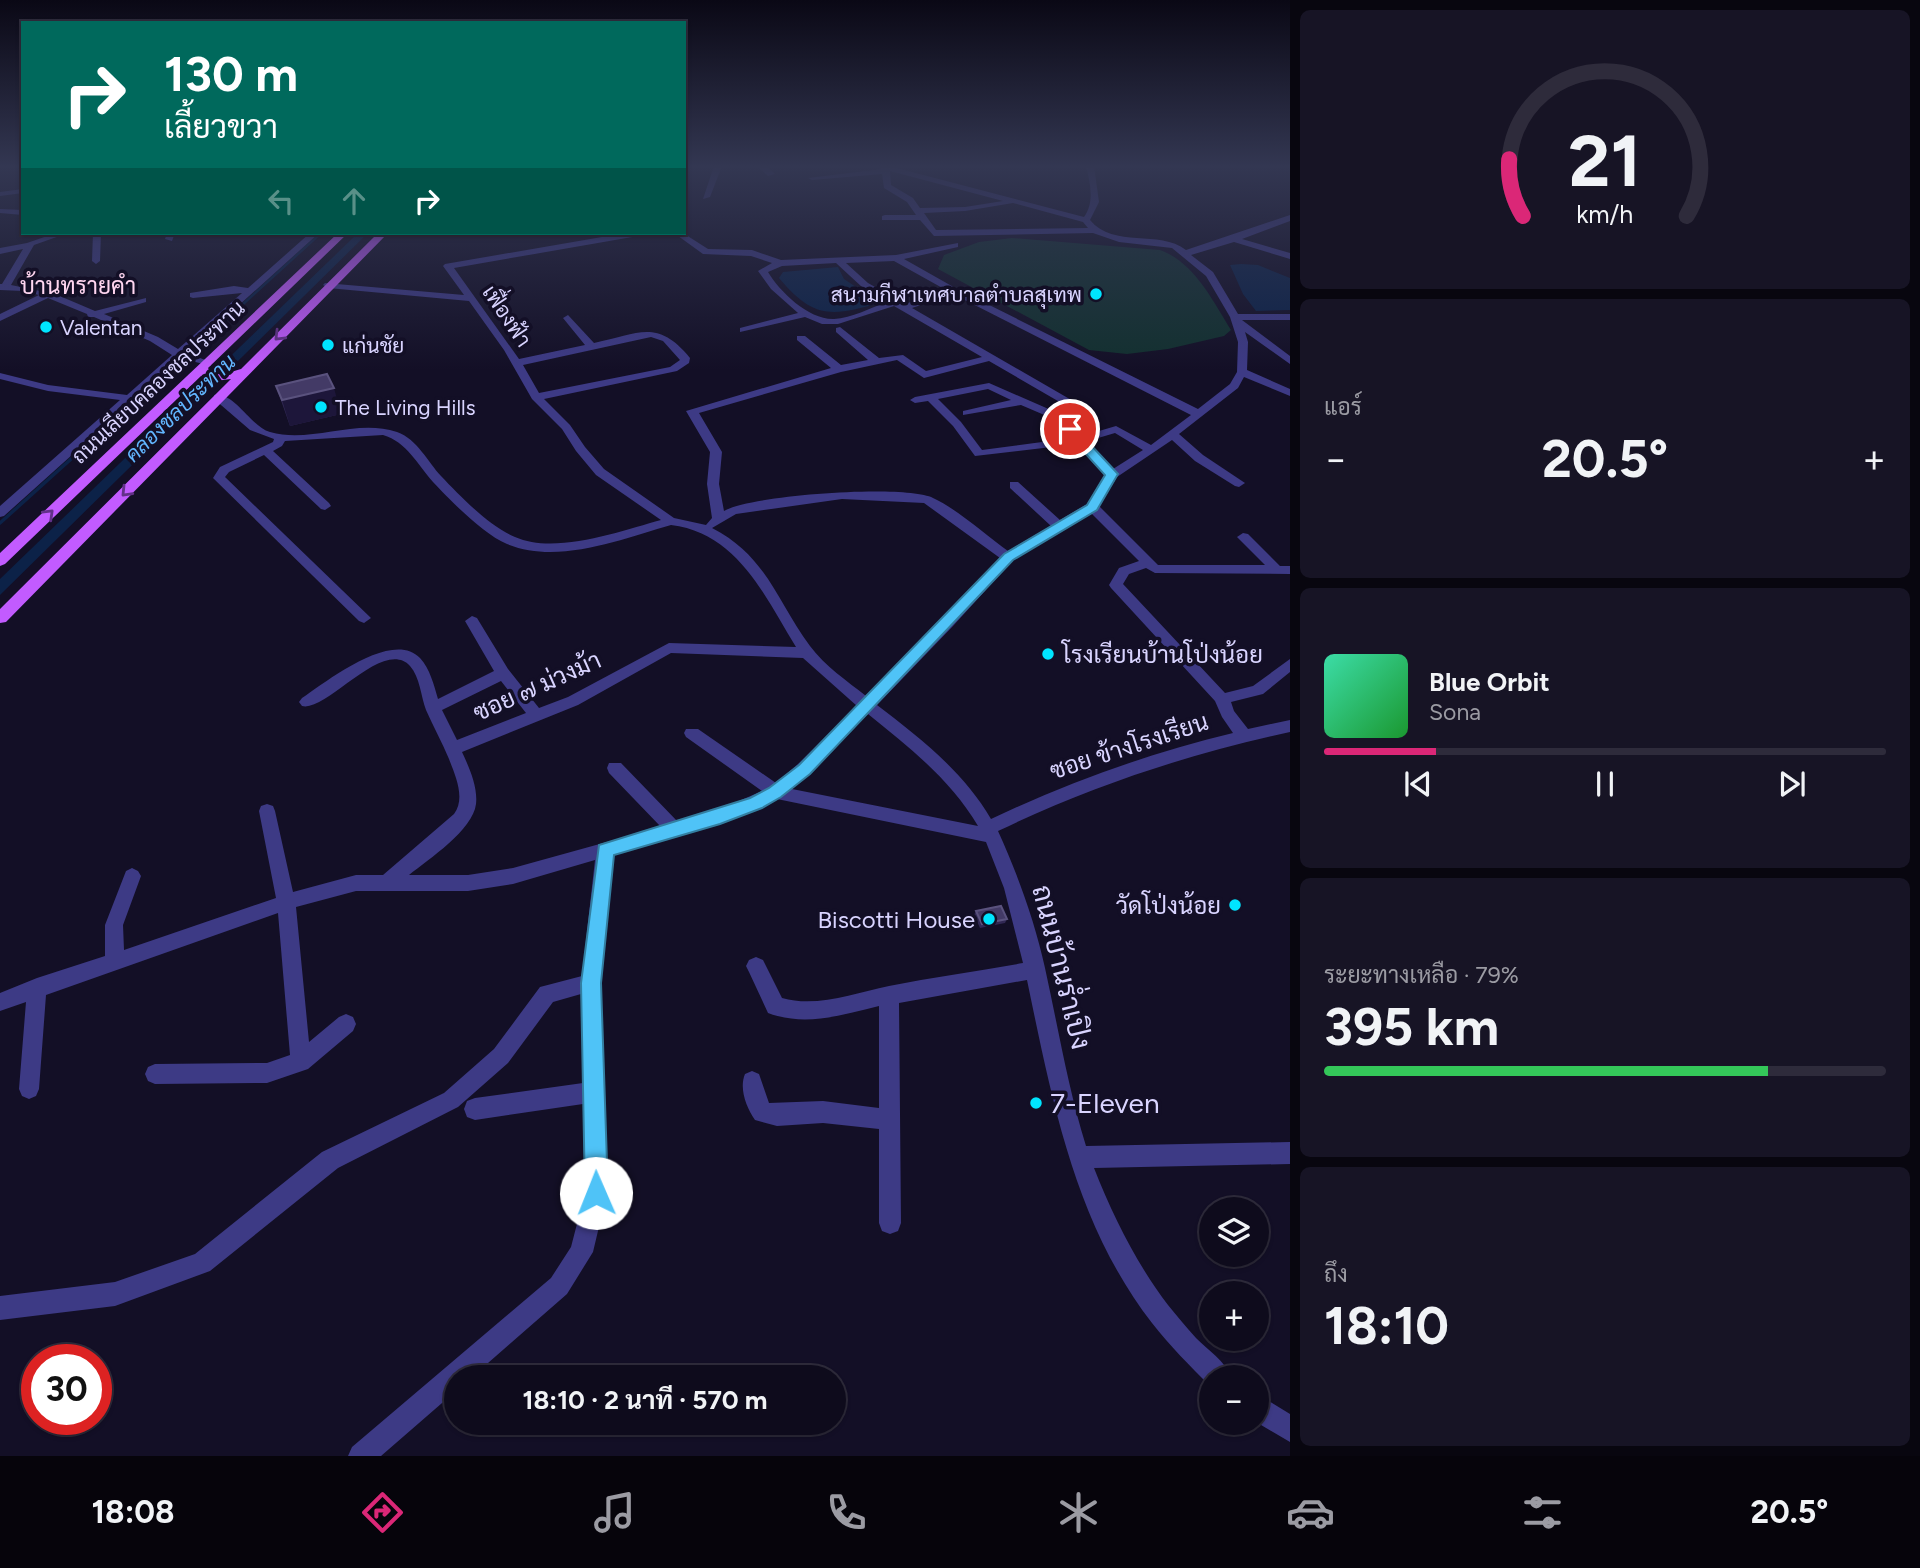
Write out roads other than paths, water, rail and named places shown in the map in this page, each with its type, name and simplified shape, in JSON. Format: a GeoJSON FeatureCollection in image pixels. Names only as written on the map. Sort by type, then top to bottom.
{"type":"FeatureCollection","features":[{"type":"Feature","properties":{"kind":"main road","name":"ถนนเลียบคลองชลประทาน"},"geometry":{"type":"LineString","coordinates":[[0,561],[189,384],[338,235]]}},
{"type":"Feature","properties":{"kind":"main road","name":"ถนนเลียบคลองชลประทาน"},"geometry":{"type":"LineString","coordinates":[[0,618],[238,373],[381,235]]}},
{"type":"Feature","properties":{"kind":"main road"},"geometry":{"type":"LineString","coordinates":[[204,368],[212,378],[238,373]]}},
{"type":"Feature","properties":{"kind":"main road"},"geometry":{"type":"LineString","coordinates":[[189,384],[209,380],[220,392]]}},
{"type":"Feature","properties":{"kind":"street"},"geometry":{"type":"LineString","coordinates":[[1016,234],[1025,244]]}},
{"type":"Feature","properties":{"kind":"street"},"geometry":{"type":"LineString","coordinates":[[0,1002],[286,903],[356,883],[468,883],[513,876],[720,817],[775,793],[804,769],[1008,557],[1092,507],[1112,474],[1151,450],[1234,386],[1242,372],[1243,342],[1236,319],[1210,274],[1187,253],[1170,244],[1119,239],[1109,234]]}},
{"type":"Feature","properties":{"kind":"street"},"geometry":{"type":"LineString","coordinates":[[1187,253],[1249,234]]}},
{"type":"Feature","properties":{"kind":"street"},"geometry":{"type":"LineString","coordinates":[[26,235],[31,243]]}},
{"type":"Feature","properties":{"kind":"street"},"geometry":{"type":"LineString","coordinates":[[0,251],[57,235]]}},
{"type":"Feature","properties":{"kind":"street"},"geometry":{"type":"LineString","coordinates":[[96,261],[97,235]]}},
{"type":"Feature","properties":{"kind":"street"},"geometry":{"type":"LineString","coordinates":[[0,513],[128,398],[183,356],[313,235]]}},
{"type":"Feature","properties":{"kind":"street","name":"เฟื่องฟ้า"},"geometry":{"type":"LineString","coordinates":[[626,235],[448,266],[516,363],[536,397],[566,426],[580,449],[600,472],[671,520]]}},
{"type":"Feature","properties":{"kind":"street"},"geometry":{"type":"LineString","coordinates":[[681,235],[706,252],[751,253],[780,262],[895,258],[955,245]]}},
{"type":"Feature","properties":{"kind":"street"},"geometry":{"type":"LineString","coordinates":[[1234,239],[1290,256]]}},
{"type":"Feature","properties":{"kind":"street"},"geometry":{"type":"LineString","coordinates":[[31,243],[3,287],[47,295],[155,339],[204,368]]}},
{"type":"Feature","properties":{"kind":"street"},"geometry":{"type":"LineString","coordinates":[[895,258],[954,291],[1198,414]]}},
{"type":"Feature","properties":{"kind":"street"},"geometry":{"type":"LineString","coordinates":[[838,260],[864,285],[1076,407],[1076,410],[1060,418]]}},
{"type":"Feature","properties":{"kind":"street"},"geometry":{"type":"LineString","coordinates":[[780,262],[763,271],[767,281],[806,314],[830,322],[954,291]]}},
{"type":"Feature","properties":{"kind":"street"},"geometry":{"type":"LineString","coordinates":[[328,285],[473,299]]}},
{"type":"Feature","properties":{"kind":"street"},"geometry":{"type":"LineString","coordinates":[[193,295],[234,289],[251,291]]}},
{"type":"Feature","properties":{"kind":"street"},"geometry":{"type":"LineString","coordinates":[[0,318],[47,295]]}},
{"type":"Feature","properties":{"kind":"street"},"geometry":{"type":"LineString","coordinates":[[91,315],[143,300]]}},
{"type":"Feature","properties":{"kind":"street"},"geometry":{"type":"LineString","coordinates":[[744,330],[806,314]]}},
{"type":"Feature","properties":{"kind":"street"},"geometry":{"type":"LineString","coordinates":[[1236,319],[1290,317]]}},
{"type":"Feature","properties":{"kind":"street"},"geometry":{"type":"LineString","coordinates":[[568,318],[593,347]]}},
{"type":"Feature","properties":{"kind":"street"},"geometry":{"type":"LineString","coordinates":[[1236,319],[1290,361]]}},
{"type":"Feature","properties":{"kind":"street"},"geometry":{"type":"LineString","coordinates":[[840,330],[877,362]]}},
{"type":"Feature","properties":{"kind":"street"},"geometry":{"type":"LineString","coordinates":[[516,363],[657,334],[674,345],[685,361],[673,369],[536,397]]}},
{"type":"Feature","properties":{"kind":"street"},"geometry":{"type":"LineString","coordinates":[[801,338],[839,369]]}},
{"type":"Feature","properties":{"kind":"street"},"geometry":{"type":"LineString","coordinates":[[719,519],[714,493],[716,452],[692,411],[839,369],[899,357],[924,375],[989,358]]}},
{"type":"Feature","properties":{"kind":"street"},"geometry":{"type":"LineString","coordinates":[[1242,372],[1290,393]]}},
{"type":"Feature","properties":{"kind":"street"},"geometry":{"type":"LineString","coordinates":[[0,376],[48,388],[128,398]]}},
{"type":"Feature","properties":{"kind":"street"},"geometry":{"type":"LineString","coordinates":[[1268,382],[1290,379]]}},
{"type":"Feature","properties":{"kind":"street"},"geometry":{"type":"LineString","coordinates":[[915,400],[989,386],[1060,418],[1112,474]]}},
{"type":"Feature","properties":{"kind":"street"},"geometry":{"type":"LineString","coordinates":[[220,392],[275,444],[325,506]]}},
{"type":"Feature","properties":{"kind":"street"},"geometry":{"type":"LineString","coordinates":[[930,397],[957,424],[979,454],[1080,440],[1118,429],[1151,450]]}},
{"type":"Feature","properties":{"kind":"street"},"geometry":{"type":"LineString","coordinates":[[967,413],[1023,401]]}},
{"type":"Feature","properties":{"kind":"street"},"geometry":{"type":"LineString","coordinates":[[364,618],[219,478],[224,470],[275,444],[338,439],[359,432],[395,435],[407,443],[440,482],[512,541],[579,543],[671,520]]}},
{"type":"Feature","properties":{"kind":"street"},"geometry":{"type":"LineString","coordinates":[[1172,434],[1199,458],[1239,483]]}},
{"type":"Feature","properties":{"kind":"street"},"geometry":{"type":"LineString","coordinates":[[1014,485],[1060,527]]}},
{"type":"Feature","properties":{"kind":"street"},"geometry":{"type":"LineString","coordinates":[[704,529],[732,511],[842,495],[928,500],[1008,557]]}},
{"type":"Feature","properties":{"kind":"street"},"geometry":{"type":"LineString","coordinates":[[1092,507],[1155,569],[1283,570]]}},
{"type":"Feature","properties":{"kind":"street","name":"ถนนบ้านร่ำเปิง"},"geometry":{"type":"LineString","coordinates":[[671,520],[682,521],[720,536],[746,559],[772,593],[807,653],[940,766],[969,800],[989,832],[1003,863],[1036,970],[1057,1078],[1080,1157],[1109,1230],[1133,1278],[1163,1321],[1206,1365]]}},
{"type":"Feature","properties":{"kind":"street"},"geometry":{"type":"LineString","coordinates":[[1243,537],[1283,570]]}},
{"type":"Feature","properties":{"kind":"street"},"geometry":{"type":"LineString","coordinates":[[1148,562],[1124,571],[1116,585],[1222,699],[1227,713],[1244,735]]}},
{"type":"Feature","properties":{"kind":"street"},"geometry":{"type":"LineString","coordinates":[[472,621],[503,673],[537,716]]}},
{"type":"Feature","properties":{"kind":"street","name":"ซอย ๗ ม่วงม้า"},"geometry":{"type":"LineString","coordinates":[[387,883],[457,822],[467,810],[468,800],[454,748],[537,716],[611,682],[659,651],[669,648],[807,653]]}},
{"type":"Feature","properties":{"kind":"street"},"geometry":{"type":"LineString","coordinates":[[307,702],[380,657],[399,654],[410,657],[419,666],[433,708],[454,748]]}},
{"type":"Feature","properties":{"kind":"street"},"geometry":{"type":"LineString","coordinates":[[1222,699],[1258,690],[1290,664]]}},
{"type":"Feature","properties":{"kind":"street"},"geometry":{"type":"LineString","coordinates":[[433,708],[503,673]]}},
{"type":"Feature","properties":{"kind":"street","name":"ซอย ข้างโรงเรียน"},"geometry":{"type":"LineString","coordinates":[[989,832],[1047,799],[1167,757],[1244,735],[1290,726]]}},
{"type":"Feature","properties":{"kind":"street"},"geometry":{"type":"LineString","coordinates":[[692,733],[775,793],[989,832]]}},
{"type":"Feature","properties":{"kind":"street"},"geometry":{"type":"LineString","coordinates":[[615,768],[674,829]]}},
{"type":"Feature","properties":{"kind":"street"},"geometry":{"type":"LineString","coordinates":[[267,811],[286,903],[301,1062]]}},
{"type":"Feature","properties":{"kind":"street"},"geometry":{"type":"LineString","coordinates":[[361,1456],[559,1286],[581,1252],[596,1193],[591,983],[605,850]]}},
{"type":"Feature","properties":{"kind":"street"},"geometry":{"type":"LineString","coordinates":[[115,961],[114,925],[132,876]]}},
{"type":"Feature","properties":{"kind":"street"},"geometry":{"type":"LineString","coordinates":[[756,966],[775,1006],[793,1012],[824,1009],[888,995],[1036,970]]}},
{"type":"Feature","properties":{"kind":"street"},"geometry":{"type":"LineString","coordinates":[[0,1308],[115,1294],[202,1263],[330,1160],[451,1100],[500,1056],[547,994],[591,983]]}},
{"type":"Feature","properties":{"kind":"street"},"geometry":{"type":"LineString","coordinates":[[29,1090],[37,987]]}},
{"type":"Feature","properties":{"kind":"street"},"geometry":{"type":"LineString","coordinates":[[888,995],[890,1223]]}},
{"type":"Feature","properties":{"kind":"street"},"geometry":{"type":"LineString","coordinates":[[155,1074],[267,1073],[301,1062],[346,1024]]}},
{"type":"Feature","properties":{"kind":"street"},"geometry":{"type":"LineString","coordinates":[[752,1081],[757,1104],[769,1114],[823,1112],[890,1120]]}},
{"type":"Feature","properties":{"kind":"street"},"geometry":{"type":"LineString","coordinates":[[475,1109],[594,1092]]}},
{"type":"Feature","properties":{"kind":"street"},"geometry":{"type":"LineString","coordinates":[[1080,1157],[1290,1153]]}},
{"type":"Feature","properties":{"kind":"street"},"geometry":{"type":"LineString","coordinates":[[1269,1415],[1290,1429]]}},
{"type":"Feature","properties":{"kind":"water","name":"คลองชลประทาน"},"geometry":{"type":"Polygon","coordinates":[[[356,235],[366,235],[0,595],[0,579],[356,235]]]}},
{"type":"Feature","properties":{"kind":"water"},"geometry":{"type":"Polygon","coordinates":[[[1230,265],[1258,265],[1290,278],[1290,310],[1256,311],[1243,294],[1230,265]]]}},
{"type":"Feature","properties":{"kind":"water"},"geometry":{"type":"Polygon","coordinates":[[[838,267],[844,279],[880,303],[836,312],[825,311],[803,301],[779,278],[783,272],[838,267]]]}},
{"type":"Feature","properties":{"kind":"waterway"},"geometry":{"type":"LineString","coordinates":[[231,315],[319,235]]}},
{"type":"Feature","properties":{"kind":"waterway"},"geometry":{"type":"LineString","coordinates":[[0,523],[233,313]]}},
{"type":"Feature","properties":{"kind":"place","name":"สนามกีฬาเทศบาลตำบลสุเทพ"},"geometry":{"type":"Point","coordinates":[1096,294]}},
{"type":"Feature","properties":{"kind":"place","name":"Valentan"},"geometry":{"type":"Point","coordinates":[46,327]}},
{"type":"Feature","properties":{"kind":"place","name":"แก่นชัย"},"geometry":{"type":"Point","coordinates":[328,345]}},
{"type":"Feature","properties":{"kind":"place","name":"The Living Hills"},"geometry":{"type":"Point","coordinates":[321,407]}},
{"type":"Feature","properties":{"kind":"place","name":"โรงเรียนบ้านโป่งน้อย"},"geometry":{"type":"Point","coordinates":[1048,654]}},
{"type":"Feature","properties":{"kind":"place","name":"วัดโป่งน้อย"},"geometry":{"type":"Point","coordinates":[1235,905]}},
{"type":"Feature","properties":{"kind":"place","name":"Biscotti House"},"geometry":{"type":"Point","coordinates":[989,919]}},
{"type":"Feature","properties":{"kind":"place","name":"7-Eleven"},"geometry":{"type":"Point","coordinates":[1036,1103]}},
{"type":"Feature","properties":{"kind":"district","name":"บ้านทรายคำ"},"geometry":{"type":"Point","coordinates":[78,286]}}]}
